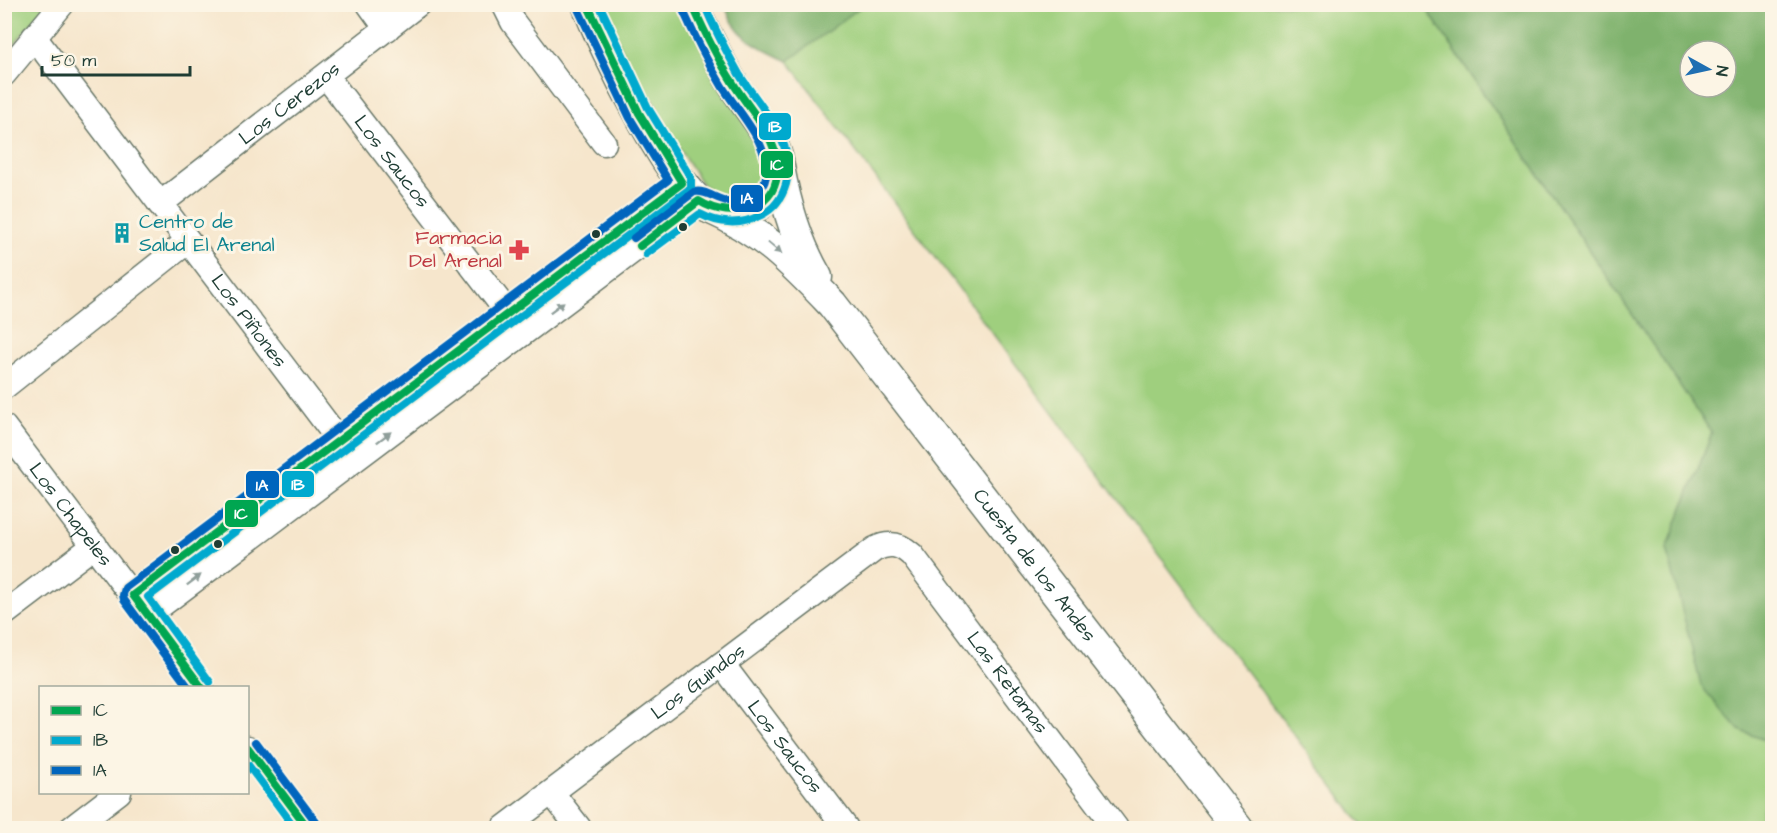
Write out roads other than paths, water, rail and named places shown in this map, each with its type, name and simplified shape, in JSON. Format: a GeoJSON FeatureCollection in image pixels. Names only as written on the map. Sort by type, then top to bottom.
{"type":"FeatureCollection","features":[{"type":"Feature","properties":{"kind":"main road"},"geometry":{"type":"LineString","coordinates":[[587,4],[639,113],[696,197],[727,212],[756,207],[771,194],[776,184],[778,161]]}},
{"type":"Feature","properties":{"kind":"main road","name":"Cuesta de los Andes"},"geometry":{"type":"LineString","coordinates":[[692,4],[717,55],[769,139],[778,161],[797,236],[832,303]]}},
{"type":"Feature","properties":{"kind":"main road","name":"Cuesta de los Andes"},"geometry":{"type":"LineString","coordinates":[[696,197],[773,245],[832,303],[1238,828]]}},
{"type":"Feature","properties":{"kind":"street"},"geometry":{"type":"LineString","coordinates":[[4,74],[62,4]]}},
{"type":"Feature","properties":{"kind":"street"},"geometry":{"type":"LineString","coordinates":[[369,4],[387,28]]}},
{"type":"Feature","properties":{"kind":"street","name":"Los Cerezos"},"geometry":{"type":"LineString","coordinates":[[160,204],[418,4]]}},
{"type":"Feature","properties":{"kind":"street"},"geometry":{"type":"LineString","coordinates":[[504,4],[513,22],[604,143]]}},
{"type":"Feature","properties":{"kind":"street","name":"Los Piñones"},"geometry":{"type":"LineString","coordinates":[[34,37],[354,460]]}},
{"type":"Feature","properties":{"kind":"street","name":"Los Saucos"},"geometry":{"type":"LineString","coordinates":[[326,76],[523,333]]}},
{"type":"Feature","properties":{"kind":"street"},"geometry":{"type":"LineString","coordinates":[[133,595],[508,313],[696,197]]}},
{"type":"Feature","properties":{"kind":"street"},"geometry":{"type":"LineString","coordinates":[[148,615],[523,333],[696,197]]}},
{"type":"Feature","properties":{"kind":"street"},"geometry":{"type":"LineString","coordinates":[[4,387],[188,241]]}},
{"type":"Feature","properties":{"kind":"street","name":"Los Chapeles"},"geometry":{"type":"LineString","coordinates":[[4,427],[201,686]]}},
{"type":"Feature","properties":{"kind":"street","name":"Los Guindos"},"geometry":{"type":"LineString","coordinates":[[504,828],[875,549],[895,544]]}},
{"type":"Feature","properties":{"kind":"street","name":"Las Retamas"},"geometry":{"type":"LineString","coordinates":[[895,544],[902,546],[912,555],[1116,828]]}},
{"type":"Feature","properties":{"kind":"street"},"geometry":{"type":"LineString","coordinates":[[4,614],[95,545]]}},
{"type":"Feature","properties":{"kind":"street","name":"Los Saucos"},"geometry":{"type":"LineString","coordinates":[[723,664],[846,828]]}},
{"type":"Feature","properties":{"kind":"street"},"geometry":{"type":"LineString","coordinates":[[249,749],[308,828]]}},
{"type":"Feature","properties":{"kind":"street"},"geometry":{"type":"LineString","coordinates":[[552,793],[579,828]]}},
{"type":"Feature","properties":{"kind":"street"},"geometry":{"type":"LineString","coordinates":[[80,826],[117,794]]}},
{"type":"Feature","properties":{"kind":"place","name":"Centro de Salud El Arenal"},"geometry":{"type":"Point","coordinates":[122,233]}},
{"type":"Feature","properties":{"kind":"place","name":"Farmacia Del Arenal"},"geometry":{"type":"Point","coordinates":[519,250]}}]}
